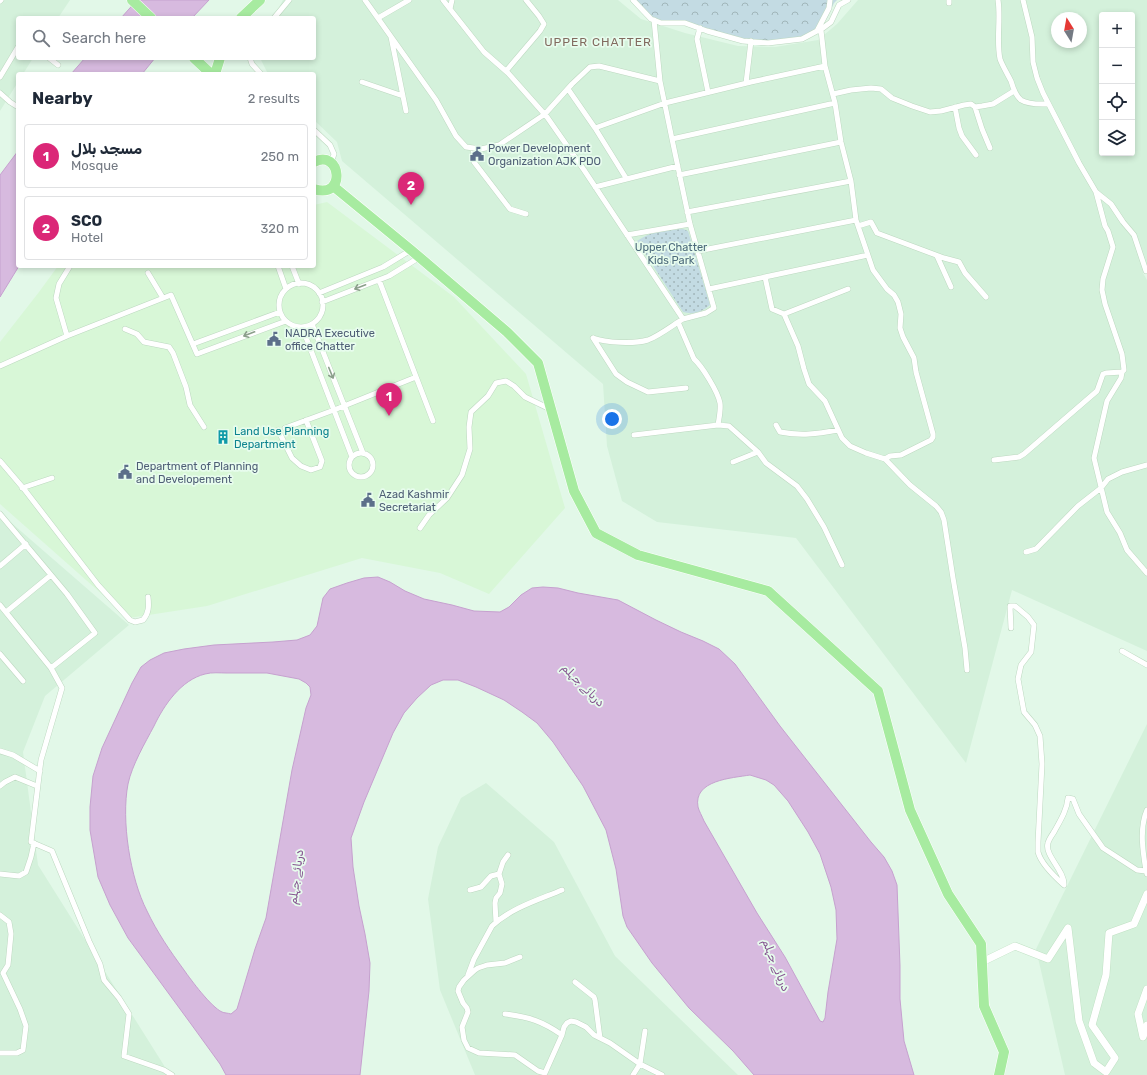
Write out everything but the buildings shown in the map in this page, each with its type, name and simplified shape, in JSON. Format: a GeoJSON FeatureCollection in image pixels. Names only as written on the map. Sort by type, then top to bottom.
{"type":"FeatureCollection","features":[{"type":"Feature","properties":{"kind":"highway"},"geometry":{"type":"LineString","coordinates":[[132,0],[149,16]]}},
{"type":"Feature","properties":{"kind":"highway"},"geometry":{"type":"LineString","coordinates":[[243,16],[260,0]]}},
{"type":"Feature","properties":{"kind":"highway"},"geometry":{"type":"LineString","coordinates":[[196,60],[209,72]]}},
{"type":"Feature","properties":{"kind":"highway"},"geometry":{"type":"LineString","coordinates":[[216,72],[219,60]]}},
{"type":"Feature","properties":{"kind":"highway"},"geometry":{"type":"LineString","coordinates":[[316,162],[327,160],[335,167],[337,171],[336,182],[333,186],[324,191],[316,190]]}},
{"type":"Feature","properties":{"kind":"highway"},"geometry":{"type":"LineString","coordinates":[[333,186],[420,257],[507,332],[538,363],[574,491],[596,533],[638,555],[768,591],[878,691],[910,810],[948,894],[981,944],[984,1006],[1004,1052],[999,1075]]}},
{"type":"Feature","properties":{"kind":"main road"},"geometry":{"type":"LineString","coordinates":[[982,962],[1014,946],[1048,959],[1068,928],[1079,1021],[1094,1063],[1106,1072],[1115,1058],[1092,1025],[1106,975],[1109,933],[1134,924],[1147,894]]}},
{"type":"Feature","properties":{"kind":"main road"},"geometry":{"type":"LineString","coordinates":[[1147,989],[1138,1014],[1143,1037],[1147,1025]]}},
{"type":"Feature","properties":{"kind":"street"},"geometry":{"type":"LineString","coordinates":[[276,16],[289,0]]}},
{"type":"Feature","properties":{"kind":"street"},"geometry":{"type":"LineString","coordinates":[[365,0],[436,100],[456,136],[466,147],[481,150],[499,145],[545,114],[590,68],[599,66],[660,81]]}},
{"type":"Feature","properties":{"kind":"street"},"geometry":{"type":"LineString","coordinates":[[378,18],[408,0]]}},
{"type":"Feature","properties":{"kind":"street"},"geometry":{"type":"LineString","coordinates":[[443,0],[484,52],[506,71],[545,114],[627,235],[680,320],[694,359],[699,364],[717,394],[720,404],[718,425]]}},
{"type":"Feature","properties":{"kind":"street"},"geometry":{"type":"LineString","coordinates":[[450,10],[452,0]]}},
{"type":"Feature","properties":{"kind":"street"},"geometry":{"type":"LineString","coordinates":[[506,71],[540,31],[544,24],[526,0]]}},
{"type":"Feature","properties":{"kind":"street"},"geometry":{"type":"LineString","coordinates":[[633,0],[651,19],[661,23],[685,23],[743,41],[768,43],[802,39],[817,31],[829,8],[830,0]]}},
{"type":"Feature","properties":{"kind":"street"},"geometry":{"type":"LineString","coordinates":[[809,35],[821,30],[831,22],[839,5],[848,0]]}},
{"type":"Feature","properties":{"kind":"street"},"geometry":{"type":"LineString","coordinates":[[998,0],[998,39],[1001,60],[1007,71],[1014,91],[1020,99],[1027,103],[1048,104]]}},
{"type":"Feature","properties":{"kind":"street"},"geometry":{"type":"LineString","coordinates":[[1023,0],[1032,38],[1037,78],[1048,104],[1096,192],[1105,226],[1113,247],[1103,279],[1102,290],[1105,304],[1122,354],[1124,370],[1121,378],[1107,401],[1094,458],[1108,512],[1120,533],[1127,550],[1147,573]]}},
{"type":"Feature","properties":{"kind":"street"},"geometry":{"type":"LineString","coordinates":[[654,20],[660,81],[679,175],[690,224],[714,308],[706,313],[680,320],[648,340],[628,343],[600,341],[593,338],[616,374],[627,382],[648,392],[686,388]]}},
{"type":"Feature","properties":{"kind":"street"},"geometry":{"type":"LineString","coordinates":[[700,28],[697,39],[708,92]]}},
{"type":"Feature","properties":{"kind":"street"},"geometry":{"type":"LineString","coordinates":[[821,30],[825,66],[833,94],[841,142],[851,180],[857,223],[874,270],[898,302],[901,314],[900,328],[914,358],[916,372],[933,434],[931,440],[900,455],[890,456],[885,459]]}},
{"type":"Feature","properties":{"kind":"street"},"geometry":{"type":"LineString","coordinates":[[390,34],[406,111]]}},
{"type":"Feature","properties":{"kind":"street"},"geometry":{"type":"LineString","coordinates":[[746,83],[751,41]]}},
{"type":"Feature","properties":{"kind":"street"},"geometry":{"type":"LineString","coordinates":[[0,77],[16,49]]}},
{"type":"Feature","properties":{"kind":"street"},"geometry":{"type":"LineString","coordinates":[[52,60],[58,65]]}},
{"type":"Feature","properties":{"kind":"street"},"geometry":{"type":"LineString","coordinates":[[251,60],[252,64],[259,72]]}},
{"type":"Feature","properties":{"kind":"street"},"geometry":{"type":"LineString","coordinates":[[595,128],[665,103],[746,83],[825,66]]}},
{"type":"Feature","properties":{"kind":"street"},"geometry":{"type":"LineString","coordinates":[[362,82],[403,96]]}},
{"type":"Feature","properties":{"kind":"street"},"geometry":{"type":"LineString","coordinates":[[833,94],[851,90],[871,88],[881,89],[892,98],[930,112],[971,104],[975,107],[993,104],[1014,91]]}},
{"type":"Feature","properties":{"kind":"street"},"geometry":{"type":"LineString","coordinates":[[568,89],[595,128],[626,178]]}},
{"type":"Feature","properties":{"kind":"street"},"geometry":{"type":"LineString","coordinates":[[0,93],[16,106]]}},
{"type":"Feature","properties":{"kind":"street"},"geometry":{"type":"LineString","coordinates":[[672,139],[835,103]]}},
{"type":"Feature","properties":{"kind":"street"},"geometry":{"type":"LineString","coordinates":[[955,107],[962,136],[976,155]]}},
{"type":"Feature","properties":{"kind":"street"},"geometry":{"type":"LineString","coordinates":[[975,107],[990,148]]}},
{"type":"Feature","properties":{"kind":"street"},"geometry":{"type":"LineString","coordinates":[[316,132],[330,145],[334,154],[331,163]]}},
{"type":"Feature","properties":{"kind":"street"},"geometry":{"type":"LineString","coordinates":[[679,175],[841,142]]}},
{"type":"Feature","properties":{"kind":"street"},"geometry":{"type":"LineString","coordinates":[[473,148],[474,162],[510,209],[526,214]]}},
{"type":"Feature","properties":{"kind":"street"},"geometry":{"type":"LineString","coordinates":[[595,187],[678,166]]}},
{"type":"Feature","properties":{"kind":"street"},"geometry":{"type":"LineString","coordinates":[[688,212],[851,180]]}},
{"type":"Feature","properties":{"kind":"street"},"geometry":{"type":"LineString","coordinates":[[1096,192],[1111,204],[1122,222],[1134,235],[1146,271],[1147,269]]}},
{"type":"Feature","properties":{"kind":"street"},"geometry":{"type":"LineString","coordinates":[[698,251],[857,223],[871,222],[877,232],[937,256],[959,262],[986,297]]}},
{"type":"Feature","properties":{"kind":"street"},"geometry":{"type":"LineString","coordinates":[[627,235],[690,224]]}},
{"type":"Feature","properties":{"kind":"street"},"geometry":{"type":"LineString","coordinates":[[318,293],[383,267],[411,250]]}},
{"type":"Feature","properties":{"kind":"street"},"geometry":{"type":"LineString","coordinates":[[709,289],[868,255]]}},
{"type":"Feature","properties":{"kind":"street"},"geometry":{"type":"LineString","coordinates":[[937,256],[951,287]]}},
{"type":"Feature","properties":{"kind":"street"},"geometry":{"type":"LineString","coordinates":[[322,302],[389,276],[420,257]]}},
{"type":"Feature","properties":{"kind":"street"},"geometry":{"type":"LineString","coordinates":[[67,336],[56,298],[59,284],[69,268]]}},
{"type":"Feature","properties":{"kind":"street"},"geometry":{"type":"LineString","coordinates":[[279,268],[286,289]]}},
{"type":"Feature","properties":{"kind":"street"},"geometry":{"type":"LineString","coordinates":[[293,268],[299,284]]}},
{"type":"Feature","properties":{"kind":"street"},"geometry":{"type":"LineString","coordinates":[[148,273],[163,298]]}},
{"type":"Feature","properties":{"kind":"street"},"geometry":{"type":"LineString","coordinates":[[765,277],[772,309],[784,314],[798,346],[809,384],[825,401],[842,438],[850,446],[885,459],[910,485],[936,506],[944,520],[952,578],[965,648],[967,670]]}},
{"type":"Feature","properties":{"kind":"street"},"geometry":{"type":"LineString","coordinates":[[379,280],[433,421]]}},
{"type":"Feature","properties":{"kind":"street"},"geometry":{"type":"LineString","coordinates":[[299,284],[310,286],[316,290],[322,302],[320,316],[312,324],[302,327],[288,323],[280,312],[279,305],[280,298],[286,289],[299,284]]}},
{"type":"Feature","properties":{"kind":"street"},"geometry":{"type":"LineString","coordinates":[[784,314],[848,289]]}},
{"type":"Feature","properties":{"kind":"street"},"geometry":{"type":"LineString","coordinates":[[0,366],[67,336],[171,295],[197,354],[286,321]]}},
{"type":"Feature","properties":{"kind":"street"},"geometry":{"type":"LineString","coordinates":[[193,344],[280,312]]}},
{"type":"Feature","properties":{"kind":"street"},"geometry":{"type":"LineString","coordinates":[[312,324],[363,453]]}},
{"type":"Feature","properties":{"kind":"street"},"geometry":{"type":"LineString","coordinates":[[302,327],[352,456],[349,464],[351,472],[358,477],[366,476],[372,471],[374,463],[370,456],[363,453],[352,456]]}},
{"type":"Feature","properties":{"kind":"street"},"geometry":{"type":"LineString","coordinates":[[125,329],[137,334],[144,342],[169,347],[173,353],[184,381],[190,405],[204,427]]}},
{"type":"Feature","properties":{"kind":"street"},"geometry":{"type":"LineString","coordinates":[[994,460],[1019,457],[1024,454],[1097,391],[1103,374],[1122,372]]}},
{"type":"Feature","properties":{"kind":"street"},"geometry":{"type":"LineString","coordinates":[[284,428],[334,410],[416,377]]}},
{"type":"Feature","properties":{"kind":"street"},"geometry":{"type":"LineString","coordinates":[[420,528],[429,515],[447,498],[462,476],[470,449],[469,427],[471,412],[488,396],[496,383],[506,381],[514,386],[525,397],[551,409]]}},
{"type":"Feature","properties":{"kind":"street"},"geometry":{"type":"LineString","coordinates":[[278,430],[292,458],[301,466],[311,470],[320,467],[322,461],[306,420]]}},
{"type":"Feature","properties":{"kind":"street"},"geometry":{"type":"LineString","coordinates":[[634,435],[718,425],[729,426],[758,452],[766,463],[796,486],[807,499],[824,527],[842,565]]}},
{"type":"Feature","properties":{"kind":"street"},"geometry":{"type":"LineString","coordinates":[[776,425],[780,432],[794,435],[820,434],[838,430]]}},
{"type":"Feature","properties":{"kind":"street"},"geometry":{"type":"LineString","coordinates":[[733,462],[758,452]]}},
{"type":"Feature","properties":{"kind":"street"},"geometry":{"type":"LineString","coordinates":[[0,461],[98,585],[130,620],[135,622],[143,620],[148,614],[148,597]]}},
{"type":"Feature","properties":{"kind":"street"},"geometry":{"type":"LineString","coordinates":[[1026,552],[1036,549],[1078,506],[1101,488],[1108,479],[1122,472],[1147,466]]}},
{"type":"Feature","properties":{"kind":"street"},"geometry":{"type":"LineString","coordinates":[[22,488],[52,478]]}},
{"type":"Feature","properties":{"kind":"street"},"geometry":{"type":"LineString","coordinates":[[0,514],[67,594],[95,633],[51,668]]}},
{"type":"Feature","properties":{"kind":"street"},"geometry":{"type":"LineString","coordinates":[[0,566],[26,544]]}},
{"type":"Feature","properties":{"kind":"street"},"geometry":{"type":"LineString","coordinates":[[6,612],[51,575]]}},
{"type":"Feature","properties":{"kind":"street"},"geometry":{"type":"LineString","coordinates":[[0,605],[51,668],[62,688],[41,760],[31,842],[52,851],[100,964],[104,980],[119,998],[129,1014],[124,1056],[164,1070],[172,1075]]}},
{"type":"Feature","properties":{"kind":"street"},"geometry":{"type":"LineString","coordinates":[[1011,628],[1010,606],[1014,606],[1028,617],[1034,625],[1031,652],[1021,665],[1018,679],[1024,712],[1035,725],[1040,736],[1042,764],[1038,853],[1053,876],[1064,885],[1064,881],[1055,861],[1048,851],[1048,843],[1067,805],[1068,798],[1073,799],[1078,814],[1104,848],[1137,870],[1146,873],[1142,850],[1144,818],[1147,810]]}},
{"type":"Feature","properties":{"kind":"street"},"geometry":{"type":"LineString","coordinates":[[1122,651],[1147,665]]}},
{"type":"Feature","properties":{"kind":"street"},"geometry":{"type":"LineString","coordinates":[[0,654],[23,681]]}},
{"type":"Feature","properties":{"kind":"street"},"geometry":{"type":"LineString","coordinates":[[0,751],[13,755],[40,770]]}},
{"type":"Feature","properties":{"kind":"street"},"geometry":{"type":"LineString","coordinates":[[0,786],[15,777],[38,786]]}},
{"type":"Feature","properties":{"kind":"street"},"geometry":{"type":"LineString","coordinates":[[0,874],[18,876],[26,872],[34,843]]}},
{"type":"Feature","properties":{"kind":"street"},"geometry":{"type":"LineString","coordinates":[[496,922],[496,898],[500,893],[502,884],[500,874],[508,855]]}},
{"type":"Feature","properties":{"kind":"street"},"geometry":{"type":"LineString","coordinates":[[470,890],[481,887],[492,876],[500,874]]}},
{"type":"Feature","properties":{"kind":"street"},"geometry":{"type":"LineString","coordinates":[[467,977],[474,958],[492,926],[496,922],[527,904],[562,890]]}},
{"type":"Feature","properties":{"kind":"street"},"geometry":{"type":"LineString","coordinates":[[0,915],[9,922],[11,934],[8,965],[1,973],[20,1009],[26,1026],[24,1050],[17,1053],[0,1053]]}},
{"type":"Feature","properties":{"kind":"street"},"geometry":{"type":"LineString","coordinates":[[520,957],[505,963],[487,965],[478,968],[474,970],[459,987],[458,991],[468,1012],[462,1027],[464,1040],[468,1048],[479,1053],[515,1055],[538,1071],[545,1073],[562,1035],[564,1027],[571,1021],[576,1022],[610,1043],[640,1064],[662,1075]]}},
{"type":"Feature","properties":{"kind":"street"},"geometry":{"type":"LineString","coordinates":[[575,982],[594,997],[600,1038]]}},
{"type":"Feature","properties":{"kind":"street"},"geometry":{"type":"LineString","coordinates":[[505,1014],[517,1015],[541,1022],[562,1035]]}},
{"type":"Feature","properties":{"kind":"street"},"geometry":{"type":"LineString","coordinates":[[633,1075],[640,1064],[645,1031]]}},
{"type":"Feature","properties":{"kind":"shaded area"},"geometry":{"type":"Polygon","coordinates":[[[0,0],[70,0],[59,16],[16,16],[16,60],[32,60],[24,72],[16,72],[16,85],[0,111],[0,0]]]}},
{"type":"Feature","properties":{"kind":"shaded area"},"geometry":{"type":"Polygon","coordinates":[[[283,0],[618,0],[641,19],[685,33],[738,46],[775,47],[818,40],[837,24],[858,0],[1147,0],[1147,263],[1143,273],[1147,280],[1147,651],[1012,590],[966,763],[796,538],[657,522],[622,501],[607,446],[603,384],[342,161],[337,142],[316,122],[316,72],[267,72],[261,60],[316,60],[316,16],[274,16],[283,0]]]}},
{"type":"Feature","properties":{"kind":"shaded area"},"geometry":{"type":"Polygon","coordinates":[[[327,202],[454,297],[526,374],[565,508],[489,594],[440,573],[362,558],[207,606],[129,618],[0,504],[0,342],[57,268],[316,268],[316,205],[327,202]]]}},
{"type":"Feature","properties":{"kind":"shaded area"},"geometry":{"type":"Polygon","coordinates":[[[0,513],[129,625],[45,696],[23,752],[38,865],[170,1075],[0,1075],[0,513]]]}},
{"type":"Feature","properties":{"kind":"shaded area"},"geometry":{"type":"Polygon","coordinates":[[[1147,724],[1147,1075],[1065,1075],[1036,949],[1147,724]]]}},
{"type":"Feature","properties":{"kind":"shaded area"},"geometry":{"type":"Polygon","coordinates":[[[486,783],[554,842],[615,956],[738,1075],[475,1075],[440,990],[428,899],[438,847],[461,798],[486,783]]]}},
{"type":"Feature","properties":{"kind":"green space"},"geometry":{"type":"Polygon","coordinates":[[[633,0],[837,0],[827,18],[817,31],[802,39],[768,43],[743,41],[685,23],[661,23],[651,19],[633,0]]]}},
{"type":"Feature","properties":{"kind":"green space","name":"Upper Chatter Kids Park"},"geometry":{"type":"Polygon","coordinates":[[[683,229],[688,231],[710,305],[701,311],[694,313],[683,312],[637,241],[653,233],[683,229]]]}},
{"type":"Feature","properties":{"kind":"water"},"geometry":{"type":"Polygon","coordinates":[[[137,0],[209,0],[194,16],[123,16],[137,0]]]}},
{"type":"Feature","properties":{"kind":"water"},"geometry":{"type":"Polygon","coordinates":[[[83,60],[153,60],[144,72],[73,72],[83,60]]]}},
{"type":"Feature","properties":{"kind":"water"},"geometry":{"type":"Polygon","coordinates":[[[16,154],[16,268],[18,268],[0,297],[0,175],[16,154]]]}},
{"type":"Feature","properties":{"kind":"water","name":"دریائے جہلم"},"geometry":{"type":"Polygon","coordinates":[[[378,577],[424,599],[474,611],[500,612],[509,607],[521,595],[532,588],[543,587],[558,588],[618,600],[656,620],[719,649],[735,664],[780,726],[884,857],[892,871],[897,885],[900,999],[904,1041],[914,1075],[754,1075],[733,1051],[689,1008],[652,963],[627,927],[623,916],[616,869],[606,830],[583,786],[553,742],[537,723],[504,700],[458,680],[443,680],[431,685],[404,713],[393,733],[364,802],[351,838],[353,867],[370,963],[369,991],[360,1075],[226,1075],[220,1064],[128,938],[110,905],[98,877],[90,830],[90,807],[93,776],[102,748],[132,683],[141,667],[150,660],[164,653],[184,649],[214,645],[297,640],[310,635],[317,626],[323,598],[330,589],[364,578],[378,577]],[[210,673],[196,677],[174,694],[158,718],[132,769],[126,798],[126,831],[128,849],[141,898],[159,934],[187,974],[212,1005],[223,1012],[231,1014],[237,1009],[266,918],[292,770],[306,708],[311,695],[310,687],[299,679],[267,673],[210,673]],[[750,775],[724,779],[708,786],[701,791],[698,798],[698,807],[704,821],[757,913],[785,957],[820,1021],[823,1022],[825,1018],[837,939],[836,910],[831,887],[820,854],[788,801],[774,785],[766,780],[750,775]]]}},
{"type":"Feature","properties":{"kind":"place","name":"Power Development Organization AJK PDO"},"geometry":{"type":"Point","coordinates":[477,154]}},
{"type":"Feature","properties":{"kind":"place","name":"SCO"},"geometry":{"type":"Point","coordinates":[411,205]}},
{"type":"Feature","properties":{"kind":"place","name":"NADRA Executive office Chatter"},"geometry":{"type":"Point","coordinates":[274,339]}},
{"type":"Feature","properties":{"kind":"place","name":"مسجد بلال"},"geometry":{"type":"Point","coordinates":[389,416]}},
{"type":"Feature","properties":{"kind":"place","name":"Land Use Planning Department"},"geometry":{"type":"Point","coordinates":[223,437]}},
{"type":"Feature","properties":{"kind":"place","name":"Department of Planning and Developement"},"geometry":{"type":"Point","coordinates":[125,472]}},
{"type":"Feature","properties":{"kind":"place","name":"Azad Kashmir Secretariat"},"geometry":{"type":"Point","coordinates":[368,500]}},
{"type":"Feature","properties":{"kind":"district","name":"UPPER CHATTER"},"geometry":{"type":"Point","coordinates":[598,42]}}]}
